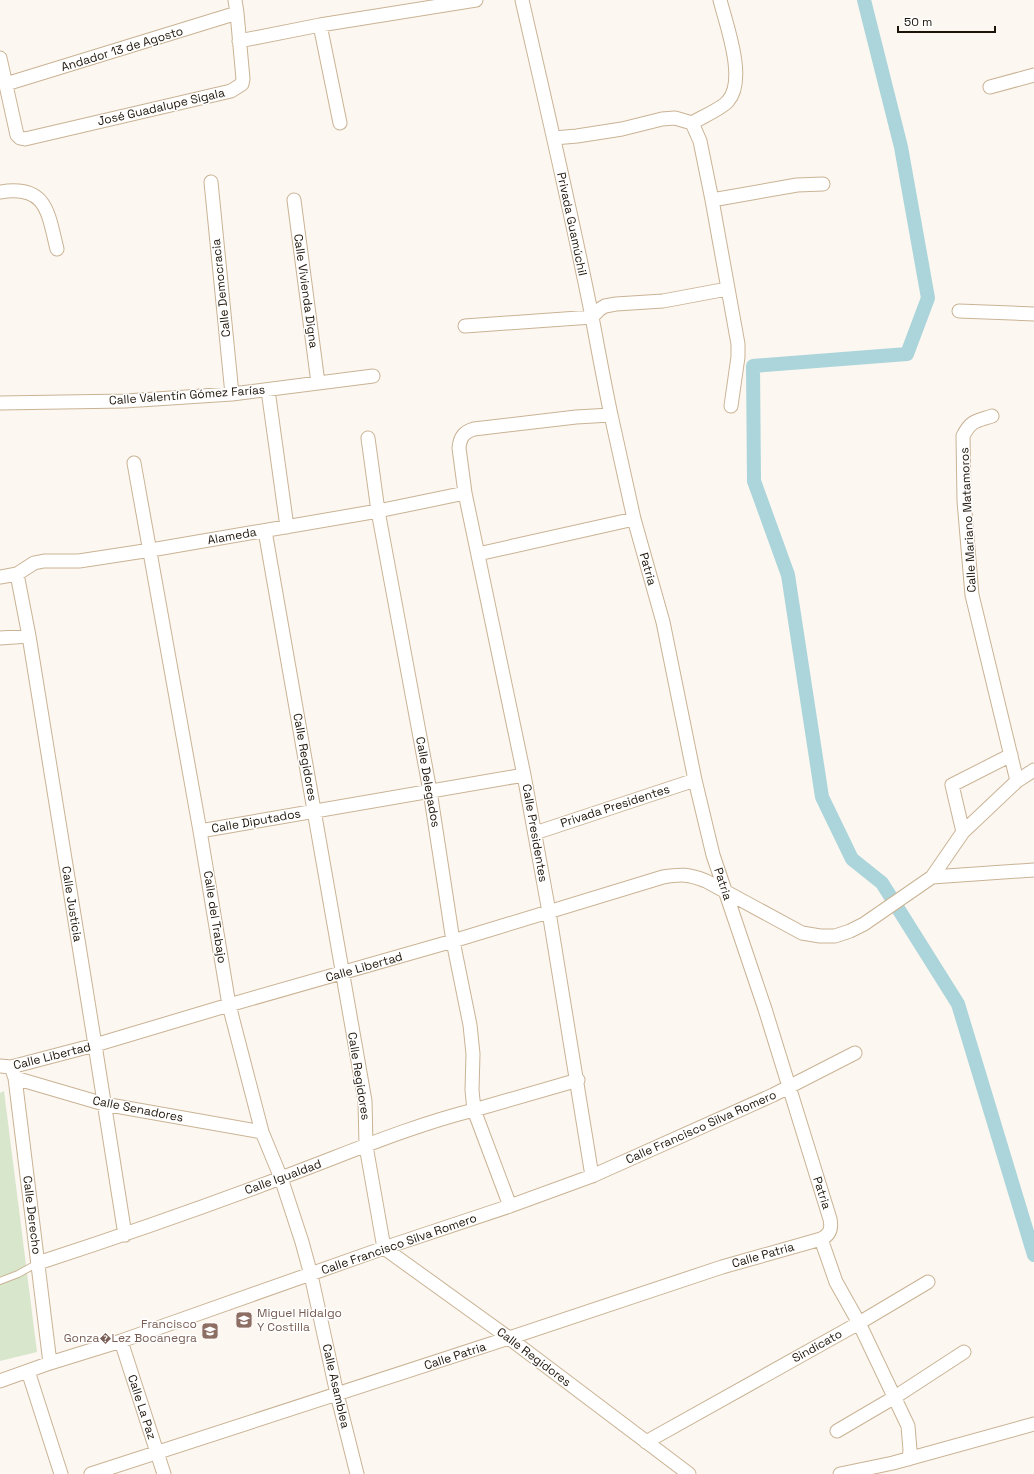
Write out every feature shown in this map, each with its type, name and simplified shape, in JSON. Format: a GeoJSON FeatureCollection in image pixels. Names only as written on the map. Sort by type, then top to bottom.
{"type":"FeatureCollection","features":[{"type":"Feature","properties":{"kind":"street","name":"José Guadalupe Sigala"},"geometry":{"type":"LineString","coordinates":[[6,84],[16,129],[20,138],[25,139],[231,91],[242,84],[243,79],[235,0]]}},
{"type":"Feature","properties":{"kind":"street"},"geometry":{"type":"LineString","coordinates":[[240,40],[320,25],[476,0]]}},
{"type":"Feature","properties":{"kind":"street","name":"Privada Guamúchil"},"geometry":{"type":"LineString","coordinates":[[522,0],[554,138],[611,415]]}},
{"type":"Feature","properties":{"kind":"street"},"geometry":{"type":"LineString","coordinates":[[554,138],[622,129],[662,119],[675,118],[692,123],[728,102],[735,88],[735,71],[732,45],[720,0]]}},
{"type":"Feature","properties":{"kind":"street","name":"Andador 13 de Agosto"},"geometry":{"type":"LineString","coordinates":[[6,84],[237,13]]}},
{"type":"Feature","properties":{"kind":"street"},"geometry":{"type":"LineString","coordinates":[[320,25],[340,123]]}},
{"type":"Feature","properties":{"kind":"street"},"geometry":{"type":"LineString","coordinates":[[0,58],[6,84]]}},
{"type":"Feature","properties":{"kind":"street"},"geometry":{"type":"LineString","coordinates":[[990,87],[1034,75]]}},
{"type":"Feature","properties":{"kind":"street"},"geometry":{"type":"LineString","coordinates":[[692,123],[700,141],[738,344],[738,357],[731,406]]}},
{"type":"Feature","properties":{"kind":"street","name":"Calle Democracia"},"geometry":{"type":"LineString","coordinates":[[211,182],[232,394]]}},
{"type":"Feature","properties":{"kind":"street"},"geometry":{"type":"LineString","coordinates":[[712,200],[797,186],[823,184]]}},
{"type":"Feature","properties":{"kind":"street"},"geometry":{"type":"LineString","coordinates":[[0,192],[20,190],[34,194],[41,200],[49,214],[57,249]]}},
{"type":"Feature","properties":{"kind":"street","name":"Calle Vivienda Digna"},"geometry":{"type":"LineString","coordinates":[[294,200],[318,383]]}},
{"type":"Feature","properties":{"kind":"street"},"geometry":{"type":"LineString","coordinates":[[465,326],[592,317],[605,306],[663,301],[727,289]]}},
{"type":"Feature","properties":{"kind":"street"},"geometry":{"type":"LineString","coordinates":[[959,311],[1034,314]]}},
{"type":"Feature","properties":{"kind":"street","name":"Calle Valentín Gómez Farías"},"geometry":{"type":"LineString","coordinates":[[0,403],[125,401],[232,394],[373,376]]}},
{"type":"Feature","properties":{"kind":"street"},"geometry":{"type":"LineString","coordinates":[[268,390],[287,526]]}},
{"type":"Feature","properties":{"kind":"street"},"geometry":{"type":"LineString","coordinates":[[465,493],[460,441],[462,436],[467,431],[576,417],[611,415]]}},
{"type":"Feature","properties":{"kind":"street","name":"Patria"},"geometry":{"type":"LineString","coordinates":[[611,415],[634,519],[662,622],[695,780],[713,855],[765,1009],[830,1220],[830,1232],[821,1239]]}},
{"type":"Feature","properties":{"kind":"street","name":"Calle Mariano Matamoros"},"geometry":{"type":"LineString","coordinates":[[992,416],[977,421],[968,427],[963,436],[964,501],[972,595],[1017,781]]}},
{"type":"Feature","properties":{"kind":"street","name":"Calle Delegados"},"geometry":{"type":"LineString","coordinates":[[368,438],[378,511],[430,791],[454,941],[470,1025],[473,1054],[472,1090],[474,1110]]}},
{"type":"Feature","properties":{"kind":"street","name":"Calle del Trabajo"},"geometry":{"type":"LineString","coordinates":[[134,463],[151,550],[229,1005],[262,1132],[281,1178],[311,1275]]}},
{"type":"Feature","properties":{"kind":"street","name":"Alameda"},"geometry":{"type":"LineString","coordinates":[[0,577],[17,574],[34,563],[44,561],[79,561],[151,550],[378,511],[465,493]]}},
{"type":"Feature","properties":{"kind":"street","name":"Calle Presidentes"},"geometry":{"type":"LineString","coordinates":[[465,493],[535,833],[578,1080],[592,1176]]}},
{"type":"Feature","properties":{"kind":"street"},"geometry":{"type":"LineString","coordinates":[[478,554],[634,519]]}},
{"type":"Feature","properties":{"kind":"street","name":"Calle Regidores"},"geometry":{"type":"LineString","coordinates":[[265,531],[365,1101],[366,1146],[384,1248],[509,1338],[689,1474]]}},
{"type":"Feature","properties":{"kind":"street","name":"Calle Justicia"},"geometry":{"type":"LineString","coordinates":[[17,574],[29,636],[125,1235]]}},
{"type":"Feature","properties":{"kind":"street"},"geometry":{"type":"LineString","coordinates":[[0,638],[29,636]]}},
{"type":"Feature","properties":{"kind":"street"},"geometry":{"type":"LineString","coordinates":[[963,832],[952,785],[1011,755]]}},
{"type":"Feature","properties":{"kind":"street"},"geometry":{"type":"LineString","coordinates":[[932,877],[963,832],[1017,781],[1034,770]]}},
{"type":"Feature","properties":{"kind":"street","name":"Calle Diputados"},"geometry":{"type":"LineString","coordinates":[[200,831],[314,810],[524,775]]}},
{"type":"Feature","properties":{"kind":"street","name":"Privada Presidentes"},"geometry":{"type":"LineString","coordinates":[[535,833],[695,780]]}},
{"type":"Feature","properties":{"kind":"street"},"geometry":{"type":"LineString","coordinates":[[932,877],[1034,870]]}},
{"type":"Feature","properties":{"kind":"street","name":"Calle Libertad"},"geometry":{"type":"LineString","coordinates":[[6,1070],[454,941],[663,877],[680,874],[694,876],[802,933],[820,936],[835,936],[850,931],[872,918],[932,877]]}},
{"type":"Feature","properties":{"kind":"street","name":"Calle Francisco Silva Romero"},"geometry":{"type":"LineString","coordinates":[[0,1381],[50,1363],[121,1341],[384,1248],[510,1206],[592,1176],[789,1086],[855,1053]]}},
{"type":"Feature","properties":{"kind":"street","name":"Calle Senadores"},"geometry":{"type":"LineString","coordinates":[[6,1070],[104,1104],[262,1132]]}},
{"type":"Feature","properties":{"kind":"street","name":"Calle Derecho"},"geometry":{"type":"LineString","coordinates":[[6,1070],[38,1264],[50,1363]]}},
{"type":"Feature","properties":{"kind":"street","name":"Calle Igualdad"},"geometry":{"type":"LineString","coordinates":[[38,1264],[125,1235],[426,1124],[578,1080]]}},
{"type":"Feature","properties":{"kind":"street"},"geometry":{"type":"LineString","coordinates":[[474,1110],[510,1206]]}},
{"type":"Feature","properties":{"kind":"street"},"geometry":{"type":"LineString","coordinates":[[821,1239],[836,1282],[859,1323],[908,1426],[910,1450],[909,1459]]}},
{"type":"Feature","properties":{"kind":"street","name":"Calle Patria"},"geometry":{"type":"LineString","coordinates":[[90,1474],[722,1267],[821,1239]]}},
{"type":"Feature","properties":{"kind":"street","name":"Calle Asamblea"},"geometry":{"type":"LineString","coordinates":[[311,1275],[337,1394],[357,1474]]}},
{"type":"Feature","properties":{"kind":"street","name":"Sindicato"},"geometry":{"type":"LineString","coordinates":[[646,1442],[859,1323],[928,1282]]}},
{"type":"Feature","properties":{"kind":"street","name":"Calle La Paz"},"geometry":{"type":"LineString","coordinates":[[121,1341],[164,1474]]}},
{"type":"Feature","properties":{"kind":"street"},"geometry":{"type":"LineString","coordinates":[[837,1430],[895,1397],[964,1352]]}},
{"type":"Feature","properties":{"kind":"street"},"geometry":{"type":"LineString","coordinates":[[28,1371],[61,1474]]}},
{"type":"Feature","properties":{"kind":"street"},"geometry":{"type":"LineString","coordinates":[[840,1474],[909,1459],[1034,1424]]}},
{"type":"Feature","properties":{"kind":"lane"},"geometry":{"type":"LineString","coordinates":[[0,1281],[38,1264]]}},
{"type":"Feature","properties":{"kind":"green space"},"geometry":{"type":"Polygon","coordinates":[[[4,1091],[37,1352],[0,1361],[0,1093],[4,1091]]]}},
{"type":"Feature","properties":{"kind":"waterway"},"geometry":{"type":"LineString","coordinates":[[864,0],[901,147],[928,298],[907,354],[753,366],[754,481],[788,575],[822,797],[852,859],[882,883],[958,1004],[1034,1255]]}},
{"type":"Feature","properties":{"kind":"place","name":"Miguel Hidalgo Y Costilla"},"geometry":{"type":"Point","coordinates":[244,1320]}},
{"type":"Feature","properties":{"kind":"place","name":"Francisco Gonza�Lez Bocanegra"},"geometry":{"type":"Point","coordinates":[210,1331]}}]}
